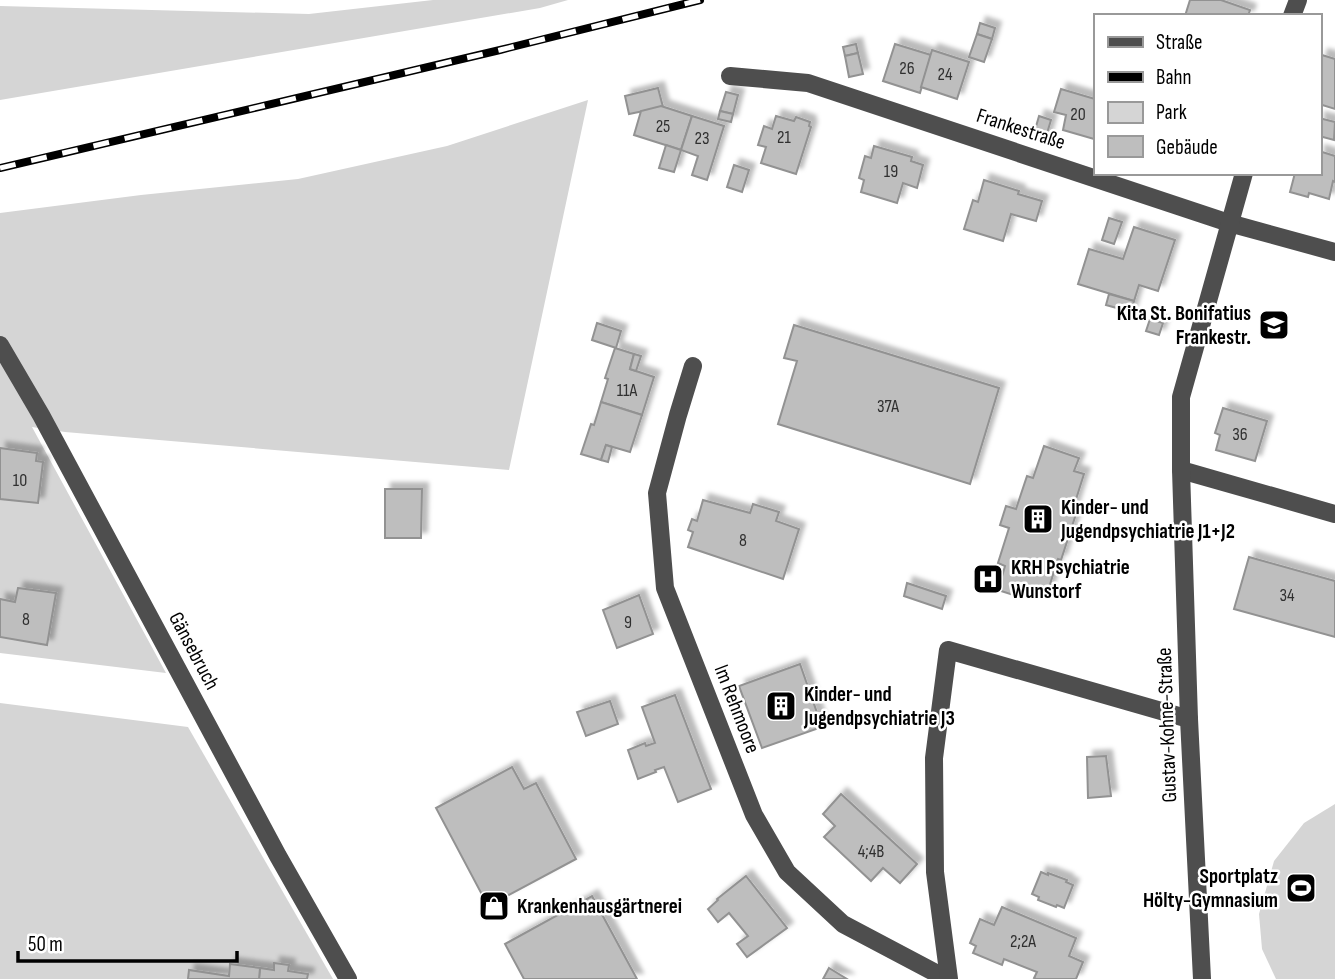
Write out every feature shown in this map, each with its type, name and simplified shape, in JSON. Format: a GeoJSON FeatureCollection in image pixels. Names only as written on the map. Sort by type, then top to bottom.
{"type":"FeatureCollection","features":[{"type":"Feature","properties":{"kind":"street","name":"Frankestraße"},"geometry":{"type":"LineString","coordinates":[[730,76],[808,83],[1229,223],[1335,252]]}},
{"type":"Feature","properties":{"kind":"street","name":"Gustav-Kohne-Straße"},"geometry":{"type":"LineString","coordinates":[[1202,979],[1189,719],[1181,397],[1243,175]]}},
{"type":"Feature","properties":{"kind":"street","name":"Gänsebruch"},"geometry":{"type":"LineString","coordinates":[[0,345],[48,427],[278,856],[348,979]]}},
{"type":"Feature","properties":{"kind":"street","name":"Im Rehmoore"},"geometry":{"type":"LineString","coordinates":[[693,366],[657,493],[665,588],[754,815],[787,872],[843,924],[948,979]]}},
{"type":"Feature","properties":{"kind":"street"},"geometry":{"type":"LineString","coordinates":[[1181,470],[1335,514]]}},
{"type":"Feature","properties":{"kind":"street","name":"Im Rehmoore"},"geometry":{"type":"LineString","coordinates":[[948,979],[935,872],[934,758],[948,650],[1189,719]]}},
{"type":"Feature","properties":{"kind":"green space"},"geometry":{"type":"Polygon","coordinates":[[[433,0],[568,0],[540,8],[0,100],[0,6],[309,14],[433,0]]]}},
{"type":"Feature","properties":{"kind":"green space"},"geometry":{"type":"Polygon","coordinates":[[[588,100],[509,470],[32,427],[166,673],[0,653],[0,213],[298,179],[447,146],[588,100]]]}},
{"type":"Feature","properties":{"kind":"green space"},"geometry":{"type":"Polygon","coordinates":[[[0,703],[188,727],[333,979],[0,979],[0,703]]]}},
{"type":"Feature","properties":{"kind":"green space","name":"Sportplatz Hölty-Gymnasium"},"geometry":{"type":"Polygon","coordinates":[[[1335,804],[1335,979],[1276,979],[1262,949],[1259,914],[1274,861],[1304,823],[1335,804]]]}},
{"type":"Feature","properties":{"kind":"building"},"geometry":{"type":"Polygon","coordinates":[[[1190,0],[1221,0],[1250,10],[1249,14],[1186,14],[1190,0]]]}},
{"type":"Feature","properties":{"kind":"building"},"geometry":{"type":"Polygon","coordinates":[[[980,23],[995,28],[992,39],[977,34],[980,23]]]}},
{"type":"Feature","properties":{"kind":"building"},"geometry":{"type":"Polygon","coordinates":[[[977,34],[992,39],[984,62],[969,57],[977,34]]]}},
{"type":"Feature","properties":{"kind":"building"},"geometry":{"type":"Polygon","coordinates":[[[856,44],[858,53],[845,56],[843,47],[856,44]]]}},
{"type":"Feature","properties":{"kind":"building"},"geometry":{"type":"Polygon","coordinates":[[[895,44],[931,55],[920,93],[883,81],[895,44]]]}},
{"type":"Feature","properties":{"kind":"building"},"geometry":{"type":"Polygon","coordinates":[[[932,50],[969,62],[957,99],[921,87],[932,50]]]}},
{"type":"Feature","properties":{"kind":"building"},"geometry":{"type":"Polygon","coordinates":[[[858,53],[863,74],[849,77],[845,56],[858,53]]]}},
{"type":"Feature","properties":{"kind":"building"},"geometry":{"type":"Polygon","coordinates":[[[1322,55],[1335,59],[1335,109],[1321,105],[1322,55]]]}},
{"type":"Feature","properties":{"kind":"building"},"geometry":{"type":"Polygon","coordinates":[[[658,88],[663,107],[629,114],[625,96],[658,88]]]}},
{"type":"Feature","properties":{"kind":"building"},"geometry":{"type":"Polygon","coordinates":[[[1061,89],[1094,99],[1094,139],[1063,130],[1066,115],[1054,112],[1061,89]]]}},
{"type":"Feature","properties":{"kind":"building"},"geometry":{"type":"Polygon","coordinates":[[[726,92],[738,95],[733,114],[720,111],[726,92]]]}},
{"type":"Feature","properties":{"kind":"building"},"geometry":{"type":"Polygon","coordinates":[[[661,106],[692,116],[681,150],[634,135],[641,111],[661,106]]]}},
{"type":"Feature","properties":{"kind":"building"},"geometry":{"type":"Polygon","coordinates":[[[720,111],[733,114],[731,122],[718,119],[720,111]]]}},
{"type":"Feature","properties":{"kind":"building"},"geometry":{"type":"Polygon","coordinates":[[[692,116],[724,126],[707,180],[692,175],[698,156],[681,150],[692,116]]]}},
{"type":"Feature","properties":{"kind":"building"},"geometry":{"type":"Polygon","coordinates":[[[776,116],[794,121],[796,117],[810,122],[811,127],[796,174],[761,163],[766,147],[758,145],[764,126],[772,129],[776,116]]]}},
{"type":"Feature","properties":{"kind":"building"},"geometry":{"type":"Polygon","coordinates":[[[1039,116],[1051,120],[1045,140],[1033,137],[1039,116]]]}},
{"type":"Feature","properties":{"kind":"building"},"geometry":{"type":"Polygon","coordinates":[[[1321,118],[1335,122],[1334,140],[1321,137],[1321,118]]]}},
{"type":"Feature","properties":{"kind":"building"},"geometry":{"type":"Polygon","coordinates":[[[666,145],[681,150],[674,172],[659,168],[666,145]]]}},
{"type":"Feature","properties":{"kind":"building"},"geometry":{"type":"Polygon","coordinates":[[[874,146],[912,157],[911,161],[923,165],[917,188],[903,183],[897,203],[861,192],[864,180],[859,178],[865,156],[871,158],[874,146]]]}},
{"type":"Feature","properties":{"kind":"building"},"geometry":{"type":"Polygon","coordinates":[[[1321,152],[1335,156],[1335,182],[1333,181],[1329,199],[1309,193],[1308,197],[1290,192],[1294,175],[1321,175],[1321,152]]]}},
{"type":"Feature","properties":{"kind":"building"},"geometry":{"type":"Polygon","coordinates":[[[734,165],[749,170],[742,192],[727,187],[734,165]]]}},
{"type":"Feature","properties":{"kind":"building"},"geometry":{"type":"Polygon","coordinates":[[[984,180],[1042,201],[1036,221],[1011,214],[1003,241],[964,229],[973,200],[978,202],[984,180]]]}},
{"type":"Feature","properties":{"kind":"building"},"geometry":{"type":"Polygon","coordinates":[[[1109,218],[1122,222],[1114,244],[1102,240],[1109,218]]]}},
{"type":"Feature","properties":{"kind":"building"},"geometry":{"type":"Polygon","coordinates":[[[1134,227],[1175,240],[1158,291],[1139,285],[1134,301],[1078,284],[1089,249],[1123,259],[1134,227]]]}},
{"type":"Feature","properties":{"kind":"building"},"geometry":{"type":"Polygon","coordinates":[[[1109,294],[1134,301],[1131,312],[1106,305],[1109,294]]]}},
{"type":"Feature","properties":{"kind":"building"},"geometry":{"type":"Polygon","coordinates":[[[1150,319],[1163,323],[1159,335],[1146,331],[1150,319]]]}},
{"type":"Feature","properties":{"kind":"building"},"geometry":{"type":"Polygon","coordinates":[[[597,323],[621,331],[616,348],[592,340],[597,323]]]}},
{"type":"Feature","properties":{"kind":"building"},"geometry":{"type":"Polygon","coordinates":[[[794,325],[999,388],[970,484],[778,424],[797,361],[784,358],[794,325]]]}},
{"type":"Feature","properties":{"kind":"building"},"geometry":{"type":"Polygon","coordinates":[[[615,348],[634,354],[630,369],[654,377],[642,415],[601,402],[608,379],[605,378],[615,348]]]}},
{"type":"Feature","properties":{"kind":"building"},"geometry":{"type":"Polygon","coordinates":[[[634,354],[641,356],[636,371],[630,369],[634,354]]]}},
{"type":"Feature","properties":{"kind":"building"},"geometry":{"type":"Polygon","coordinates":[[[601,402],[642,415],[630,452],[606,445],[601,460],[581,454],[601,402]]]}},
{"type":"Feature","properties":{"kind":"building"},"geometry":{"type":"Polygon","coordinates":[[[1223,408],[1267,421],[1255,461],[1216,450],[1220,435],[1215,433],[1223,408]]]}},
{"type":"Feature","properties":{"kind":"building"},"geometry":{"type":"Polygon","coordinates":[[[606,445],[612,447],[608,462],[601,460],[606,445]]]}},
{"type":"Feature","properties":{"kind":"building","name":"Kinder- und Jugendpsychiatrie J1+J2"},"geometry":{"type":"Polygon","coordinates":[[[1044,446],[1079,458],[1074,471],[1084,474],[1072,512],[1076,514],[1046,597],[1026,591],[1023,598],[998,590],[1005,566],[998,563],[1009,528],[1000,525],[1006,506],[1016,509],[1027,476],[1033,478],[1044,446]]]}},
{"type":"Feature","properties":{"kind":"building"},"geometry":{"type":"Polygon","coordinates":[[[0,448],[37,453],[36,461],[43,462],[38,503],[0,499],[0,448]]]}},
{"type":"Feature","properties":{"kind":"building"},"geometry":{"type":"Polygon","coordinates":[[[385,489],[422,489],[421,538],[385,538],[385,489]]]}},
{"type":"Feature","properties":{"kind":"building"},"geometry":{"type":"Polygon","coordinates":[[[703,500],[750,513],[753,504],[779,512],[776,521],[799,529],[783,579],[688,547],[693,532],[688,530],[692,519],[697,521],[703,500]]]}},
{"type":"Feature","properties":{"kind":"building"},"geometry":{"type":"Polygon","coordinates":[[[1249,557],[1335,581],[1335,637],[1234,609],[1249,557]]]}},
{"type":"Feature","properties":{"kind":"building"},"geometry":{"type":"Polygon","coordinates":[[[907,583],[946,596],[942,609],[904,596],[907,583]]]}},
{"type":"Feature","properties":{"kind":"building"},"geometry":{"type":"Polygon","coordinates":[[[18,588],[56,593],[47,645],[0,637],[0,599],[15,602],[18,588]]]}},
{"type":"Feature","properties":{"kind":"building"},"geometry":{"type":"Polygon","coordinates":[[[639,595],[653,634],[617,648],[603,610],[639,595]]]}},
{"type":"Feature","properties":{"kind":"building","name":"Kinder- und Jugendpsychiatrie J3"},"geometry":{"type":"Polygon","coordinates":[[[800,664],[822,727],[762,748],[739,686],[800,664]]]}},
{"type":"Feature","properties":{"kind":"building"},"geometry":{"type":"Polygon","coordinates":[[[675,695],[711,789],[678,802],[664,767],[638,779],[628,750],[645,743],[646,746],[655,743],[642,707],[675,695]]]}},
{"type":"Feature","properties":{"kind":"building"},"geometry":{"type":"Polygon","coordinates":[[[610,701],[618,724],[586,736],[577,712],[610,701]]]}},
{"type":"Feature","properties":{"kind":"building"},"geometry":{"type":"Polygon","coordinates":[[[1106,756],[1111,796],[1088,798],[1087,757],[1106,756]]]}},
{"type":"Feature","properties":{"kind":"building"},"geometry":{"type":"Polygon","coordinates":[[[512,767],[524,789],[536,783],[576,859],[488,906],[436,808],[512,767]]]}},
{"type":"Feature","properties":{"kind":"building"},"geometry":{"type":"Polygon","coordinates":[[[841,794],[917,864],[900,883],[883,868],[871,881],[824,837],[835,826],[823,814],[841,794]]]}},
{"type":"Feature","properties":{"kind":"building"},"geometry":{"type":"Polygon","coordinates":[[[1041,872],[1067,880],[1066,882],[1073,885],[1064,908],[1038,900],[1039,897],[1032,894],[1041,872]]]}},
{"type":"Feature","properties":{"kind":"building"},"geometry":{"type":"Polygon","coordinates":[[[746,876],[787,928],[747,957],[737,944],[748,936],[729,913],[718,922],[708,909],[746,876]]]}},
{"type":"Feature","properties":{"kind":"building"},"geometry":{"type":"Polygon","coordinates":[[[592,896],[637,979],[524,979],[505,944],[592,896]]]}},
{"type":"Feature","properties":{"kind":"building"},"geometry":{"type":"Polygon","coordinates":[[[1002,907],[1076,938],[1069,956],[1083,962],[1076,979],[1036,979],[1034,978],[1037,972],[1004,959],[1002,965],[973,953],[976,946],[970,943],[980,919],[994,925],[1002,907]]]}},
{"type":"Feature","properties":{"kind":"building"},"geometry":{"type":"Polygon","coordinates":[[[274,963],[289,965],[288,971],[308,974],[307,979],[259,979],[260,968],[274,970],[274,963]]]}},
{"type":"Feature","properties":{"kind":"building"},"geometry":{"type":"Polygon","coordinates":[[[230,964],[260,968],[259,979],[188,979],[189,970],[229,976],[230,964]]]}},
{"type":"Feature","properties":{"kind":"building"},"geometry":{"type":"Polygon","coordinates":[[[829,968],[847,979],[823,979],[829,968]]]}},
{"type":"Feature","properties":{"kind":"railway"},"geometry":{"type":"LineString","coordinates":[[0,168],[700,0]]}},
{"type":"Feature","properties":{"kind":"place","name":"Kita St. Bonifatius Frankestr."},"geometry":{"type":"Point","coordinates":[1274,325]}},
{"type":"Feature","properties":{"kind":"place","name":"Kinder- und Jugendpsychiatrie J1+J2"},"geometry":{"type":"Point","coordinates":[1038,519]}},
{"type":"Feature","properties":{"kind":"place","name":"KRH Psychiatrie Wunstorf"},"geometry":{"type":"Point","coordinates":[988,579]}},
{"type":"Feature","properties":{"kind":"place","name":"Kinder- und Jugendpsychiatrie J3"},"geometry":{"type":"Point","coordinates":[781,706]}},
{"type":"Feature","properties":{"kind":"place","name":"Sportplatz Hölty-Gymnasium"},"geometry":{"type":"Point","coordinates":[1301,888]}},
{"type":"Feature","properties":{"kind":"place","name":"Krankenhausgärtnerei"},"geometry":{"type":"Point","coordinates":[494,906]}}]}
